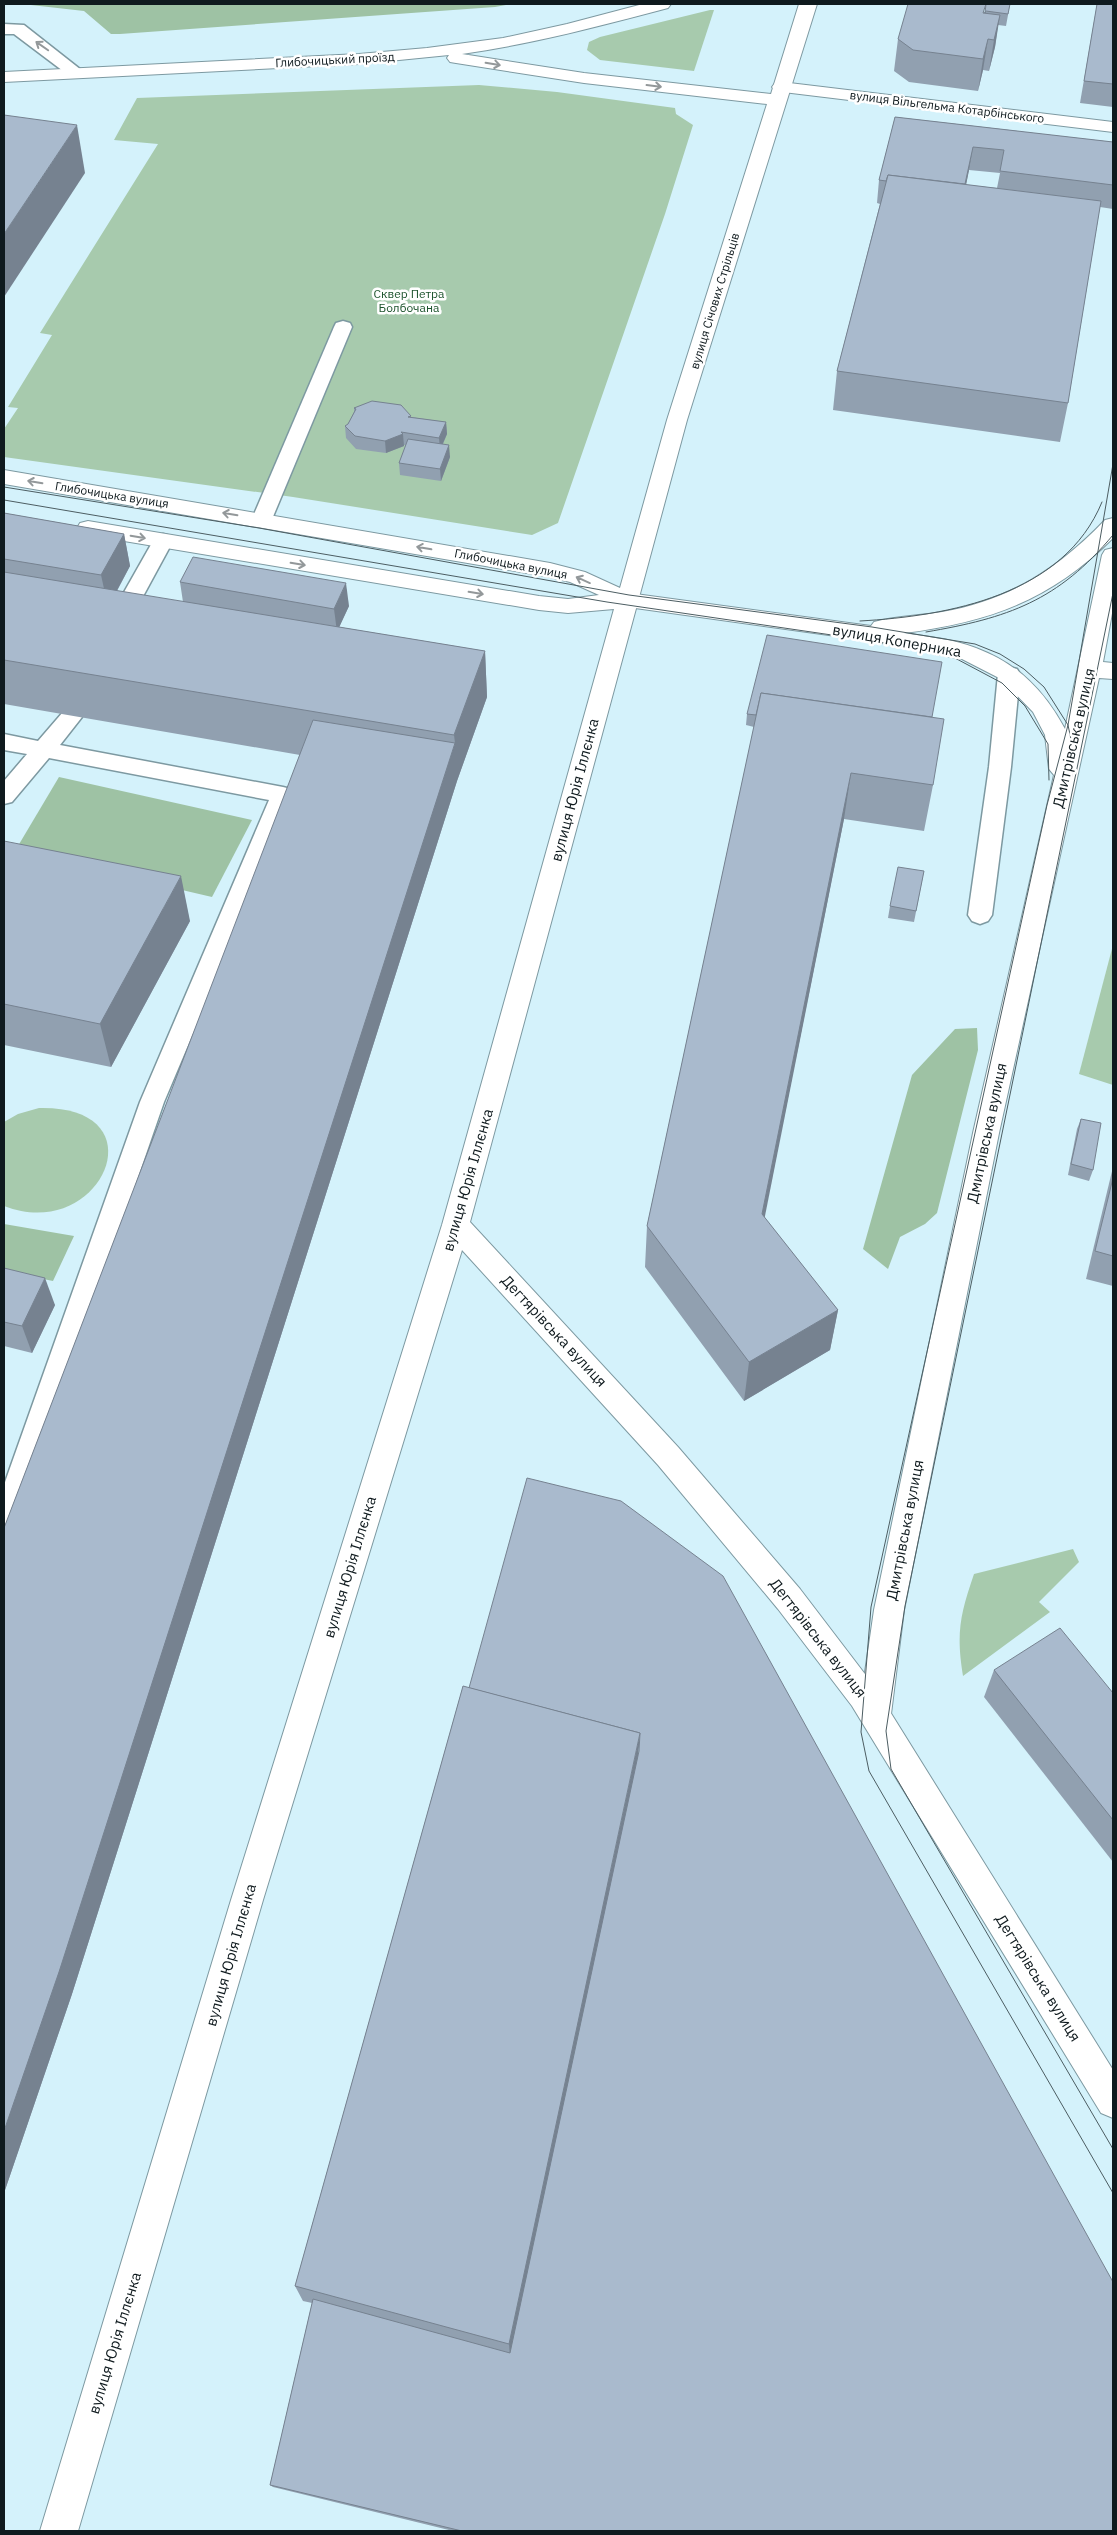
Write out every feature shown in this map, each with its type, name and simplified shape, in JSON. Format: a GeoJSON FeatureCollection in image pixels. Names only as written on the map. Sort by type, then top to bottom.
{"type":"FeatureCollection","features":[{"type":"Feature","properties":{"kind":"main road","name":"Глибочицький проїзд"},"geometry":{"type":"LineString","coordinates":[[4,77],[427,54],[503,43],[569,29],[662,4]]}},
{"type":"Feature","properties":{"kind":"main road","name":"вулиця Січових Стрільців"},"geometry":{"type":"LineString","coordinates":[[628,600],[677,420],[808,4]]}},
{"type":"Feature","properties":{"kind":"main road","name":"вулиця Вільгельма Котарбінського"},"geometry":{"type":"LineString","coordinates":[[427,54],[584,78],[779,94],[1113,127]]}},
{"type":"Feature","properties":{"kind":"main road","name":"Глибочицька вулиця"},"geometry":{"type":"LineString","coordinates":[[4,477],[550,570],[577,577],[628,600]]}},
{"type":"Feature","properties":{"kind":"main road"},"geometry":{"type":"LineString","coordinates":[[69,525],[539,603],[568,606],[628,600]]}},
{"type":"Feature","properties":{"kind":"main road","name":"вулиця Коперника"},"geometry":{"type":"LineString","coordinates":[[801,625],[888,626],[960,616],[1044,584],[1083,554],[1113,525]]}},
{"type":"Feature","properties":{"kind":"main road","name":"Дмитрівська вулиця"},"geometry":{"type":"LineString","coordinates":[[876,1714],[889,1610],[909,1508],[986,1133],[1090,669],[1113,555]]}},
{"type":"Feature","properties":{"kind":"main road","name":"вулиця Коперника"},"geometry":{"type":"LineString","coordinates":[[628,600],[872,634],[968,653],[1009,674],[1042,707],[1057,736],[1063,786]]}},
{"type":"Feature","properties":{"kind":"main road","name":"вулиця Юрія Іллєнка"},"geometry":{"type":"LineString","coordinates":[[59,2531],[247,1900],[456,1225],[628,600]]}},
{"type":"Feature","properties":{"kind":"main road"},"geometry":{"type":"LineString","coordinates":[[1090,669],[1113,671]]}},
{"type":"Feature","properties":{"kind":"main road","name":"Дегтярівська вулиця"},"geometry":{"type":"LineString","coordinates":[[456,1225],[668,1456],[789,1599],[876,1714],[1113,2101]]}},
{"type":"Feature","properties":{"kind":"lane"},"geometry":{"type":"LineString","coordinates":[[4,29],[18,29],[77,73]]}},
{"type":"Feature","properties":{"kind":"lane"},"geometry":{"type":"LineString","coordinates":[[262,520],[343,327]]}},
{"type":"Feature","properties":{"kind":"lane"},"geometry":{"type":"LineString","coordinates":[[111,636],[163,541]]}},
{"type":"Feature","properties":{"kind":"lane"},"geometry":{"type":"LineString","coordinates":[[980,915],[1000,767],[1009,674]]}},
{"type":"Feature","properties":{"kind":"lane"},"geometry":{"type":"LineString","coordinates":[[4,796],[71,717]]}},
{"type":"Feature","properties":{"kind":"lane"},"geometry":{"type":"LineString","coordinates":[[4,742],[283,795],[152,1102],[4,1524]]}},
{"type":"Feature","properties":{"kind":"green space"},"geometry":{"type":"Polygon","coordinates":[[[22,4],[511,4],[495,7],[111,34],[84,11],[22,4]]]}},
{"type":"Feature","properties":{"kind":"green space"},"geometry":{"type":"Polygon","coordinates":[[[714,10],[694,71],[600,60],[587,50],[589,42],[600,37],[714,10]]]}},
{"type":"Feature","properties":{"kind":"green space","name":"Сквер Петра Болбочана"},"geometry":{"type":"Polygon","coordinates":[[[479,85],[557,92],[675,108],[676,114],[693,125],[665,214],[558,523],[532,535],[293,497],[4,457],[4,429],[18,408],[8,407],[52,335],[40,333],[158,144],[114,140],[137,98],[479,85]]]}},
{"type":"Feature","properties":{"kind":"green space"},"geometry":{"type":"Polygon","coordinates":[[[59,777],[252,820],[212,897],[15,851],[59,777]]]}},
{"type":"Feature","properties":{"kind":"green space"},"geometry":{"type":"Polygon","coordinates":[[[1113,945],[1113,1085],[1079,1074],[1113,945]]]}},
{"type":"Feature","properties":{"kind":"green space"},"geometry":{"type":"Polygon","coordinates":[[[977,1028],[978,1050],[937,1213],[925,1224],[900,1237],[888,1269],[863,1249],[912,1075],[955,1029],[977,1028]]]}},
{"type":"Feature","properties":{"kind":"green space"},"geometry":{"type":"Polygon","coordinates":[[[39,1108],[77,1113],[99,1127],[108,1148],[104,1170],[90,1191],[68,1206],[38,1213],[4,1206],[4,1122],[18,1114],[39,1108]]]}},
{"type":"Feature","properties":{"kind":"green space"},"geometry":{"type":"Polygon","coordinates":[[[4,1224],[74,1236],[53,1281],[4,1271],[4,1224]]]}},
{"type":"Feature","properties":{"kind":"green space"},"geometry":{"type":"Polygon","coordinates":[[[1073,1549],[1079,1562],[1039,1602],[1050,1612],[963,1676],[960,1648],[961,1624],[965,1601],[974,1574],[1073,1549]]]}},
{"type":"Feature","properties":{"kind":"building"},"geometry":{"type":"Polygon","coordinates":[[[908,4],[986,4],[983,13],[1000,15],[994,40],[988,39],[983,59],[913,50],[898,39],[908,4]]]}},
{"type":"Feature","properties":{"kind":"building"},"geometry":{"type":"Polygon","coordinates":[[[986,4],[1010,4],[1008,14],[986,11],[985,13],[986,4]]]}},
{"type":"Feature","properties":{"kind":"building"},"geometry":{"type":"Polygon","coordinates":[[[1097,4],[1113,4],[1113,84],[1084,81],[1097,4]]]}},
{"type":"Feature","properties":{"kind":"building"},"geometry":{"type":"Polygon","coordinates":[[[4,115],[77,125],[4,234],[4,115]]]}},
{"type":"Feature","properties":{"kind":"building"},"geometry":{"type":"Polygon","coordinates":[[[895,117],[1113,142],[1113,185],[1000,171],[1004,150],[973,147],[965,184],[888,175],[886,181],[879,180],[895,117]]]}},
{"type":"Feature","properties":{"kind":"building"},"geometry":{"type":"Polygon","coordinates":[[[888,175],[1101,201],[1068,403],[837,371],[888,175]]]}},
{"type":"Feature","properties":{"kind":"building"},"geometry":{"type":"Polygon","coordinates":[[[372,401],[401,405],[411,416],[408,417],[446,422],[439,438],[401,432],[403,434],[385,441],[355,436],[345,426],[356,409],[354,408],[372,401]]]}},
{"type":"Feature","properties":{"kind":"building"},"geometry":{"type":"Polygon","coordinates":[[[408,439],[449,445],[440,469],[399,463],[408,439]]]}},
{"type":"Feature","properties":{"kind":"building"},"geometry":{"type":"Polygon","coordinates":[[[4,513],[124,534],[101,575],[4,559],[4,513]]]}},
{"type":"Feature","properties":{"kind":"building"},"geometry":{"type":"Polygon","coordinates":[[[193,557],[346,583],[334,609],[180,582],[193,557]]]}},
{"type":"Feature","properties":{"kind":"building"},"geometry":{"type":"Polygon","coordinates":[[[4,572],[485,651],[454,735],[4,660],[4,572]]]}},
{"type":"Feature","properties":{"kind":"building"},"geometry":{"type":"Polygon","coordinates":[[[767,635],[942,662],[932,717],[761,693],[756,715],[747,714],[767,635]]]}},
{"type":"Feature","properties":{"kind":"building"},"geometry":{"type":"Polygon","coordinates":[[[761,693],[944,719],[933,785],[851,773],[762,1214],[838,1310],[749,1362],[647,1226],[761,693]]]}},
{"type":"Feature","properties":{"kind":"building"},"geometry":{"type":"Polygon","coordinates":[[[313,720],[455,743],[59,1972],[4,2131],[4,1528],[313,720]]]}},
{"type":"Feature","properties":{"kind":"building"},"geometry":{"type":"Polygon","coordinates":[[[4,841],[181,876],[100,1024],[4,1004],[4,841]]]}},
{"type":"Feature","properties":{"kind":"building"},"geometry":{"type":"Polygon","coordinates":[[[898,867],[924,871],[916,911],[890,906],[898,867]]]}},
{"type":"Feature","properties":{"kind":"building"},"geometry":{"type":"Polygon","coordinates":[[[1081,1119],[1101,1123],[1093,1170],[1071,1164],[1081,1119]]]}},
{"type":"Feature","properties":{"kind":"building"},"geometry":{"type":"Polygon","coordinates":[[[1113,1178],[1113,1256],[1095,1251],[1113,1178]]]}},
{"type":"Feature","properties":{"kind":"building"},"geometry":{"type":"Polygon","coordinates":[[[4,1268],[45,1278],[22,1326],[4,1322],[4,1268]]]}},
{"type":"Feature","properties":{"kind":"building"},"geometry":{"type":"Polygon","coordinates":[[[527,1478],[621,1501],[723,1576],[1113,2282],[1113,2531],[462,2531],[270,2485],[313,2299],[510,2353],[639,1751],[640,1733],[469,1688],[527,1478]]]}},
{"type":"Feature","properties":{"kind":"building"},"geometry":{"type":"Polygon","coordinates":[[[1060,1628],[1113,1693],[1113,1820],[994,1670],[1060,1628]]]}},
{"type":"Feature","properties":{"kind":"building"},"geometry":{"type":"Polygon","coordinates":[[[463,1686],[640,1733],[509,2344],[295,2286],[463,1686]]]}},
{"type":"Feature","properties":{"kind":"tram line"},"geometry":{"type":"LineString","coordinates":[[1098,553],[1113,464]]}},
{"type":"Feature","properties":{"kind":"tram line"},"geometry":{"type":"LineString","coordinates":[[4,487],[259,528],[629,595],[872,627],[975,644],[1000,654],[1024,669],[1044,687],[1068,725]]}},
{"type":"Feature","properties":{"kind":"tram line"},"geometry":{"type":"LineString","coordinates":[[4,500],[607,602],[893,644],[953,657],[1002,683],[1025,706],[1048,744],[1049,780]]}},
{"type":"Feature","properties":{"kind":"tram line"},"geometry":{"type":"LineString","coordinates":[[860,621],[930,613],[966,606],[1000,594],[1032,579],[1061,559],[1084,534],[1102,502]]}},
{"type":"Feature","properties":{"kind":"tram line"},"geometry":{"type":"LineString","coordinates":[[1098,553],[1113,535]]}},
{"type":"Feature","properties":{"kind":"tram line"},"geometry":{"type":"LineString","coordinates":[[926,632],[982,620],[1007,613],[1030,603],[1072,576],[1098,553]]}},
{"type":"Feature","properties":{"kind":"tram line"},"geometry":{"type":"LineString","coordinates":[[1068,725],[1098,553]]}},
{"type":"Feature","properties":{"kind":"tram line"},"geometry":{"type":"LineString","coordinates":[[1113,593],[905,1606],[886,1731],[891,1769],[1113,2149]]}},
{"type":"Feature","properties":{"kind":"tram line"},"geometry":{"type":"LineString","coordinates":[[1068,725],[1072,744],[1072,776]]}},
{"type":"Feature","properties":{"kind":"tram line"},"geometry":{"type":"LineString","coordinates":[[1068,725],[1047,805],[871,1607],[861,1732],[869,1771],[1113,2193]]}}]}
